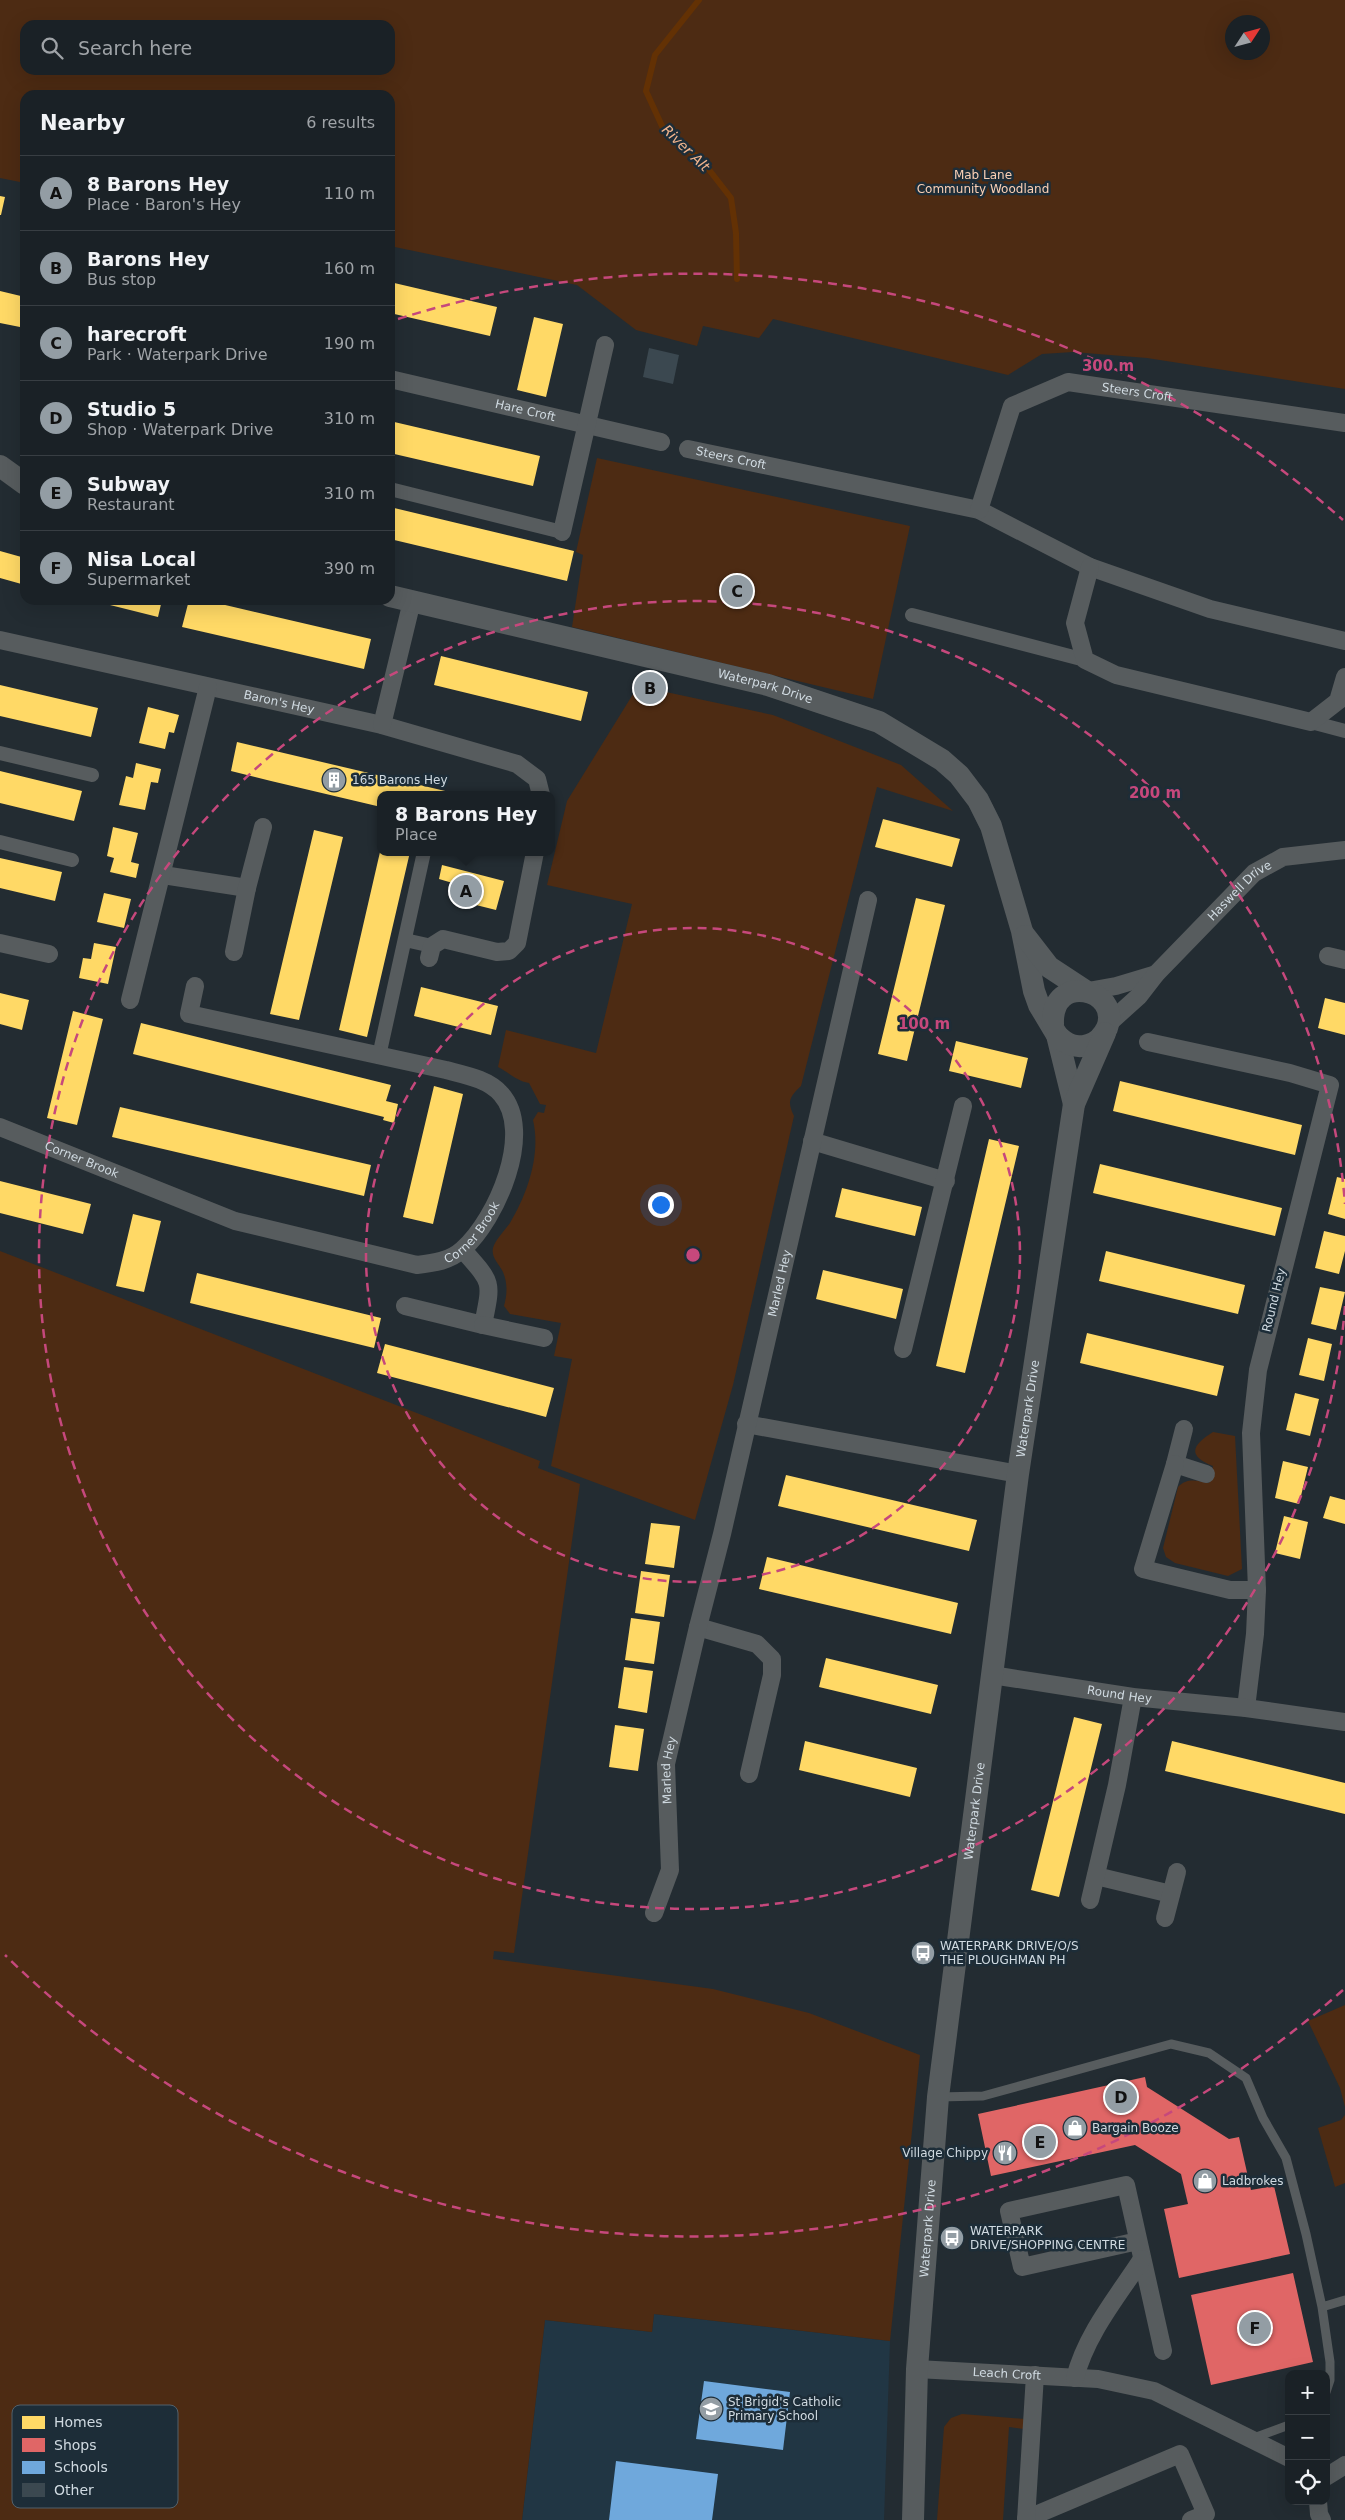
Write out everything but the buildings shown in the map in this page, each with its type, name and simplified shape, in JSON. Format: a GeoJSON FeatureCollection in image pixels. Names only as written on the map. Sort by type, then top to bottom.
{"type":"FeatureCollection","features":[{"type":"Feature","properties":{"kind":"street"},"geometry":{"type":"LineString","coordinates":[[395,490],[562,532],[605,345]]}},
{"type":"Feature","properties":{"kind":"street","name":"Hare Croft"},"geometry":{"type":"LineString","coordinates":[[395,380],[661,442]]}},
{"type":"Feature","properties":{"kind":"street","name":"Steers Croft"},"geometry":{"type":"LineString","coordinates":[[979,510],[1012,406],[1068,382],[1345,423]]}},
{"type":"Feature","properties":{"kind":"street","name":"Steers Croft"},"geometry":{"type":"LineString","coordinates":[[688,449],[979,510],[1090,568],[1210,609],[1345,641]]}},
{"type":"Feature","properties":{"kind":"street"},"geometry":{"type":"LineString","coordinates":[[0,466],[20,480]]}},
{"type":"Feature","properties":{"kind":"street"},"geometry":{"type":"LineString","coordinates":[[1085,660],[1075,623],[1090,568]]}},
{"type":"Feature","properties":{"kind":"street","name":"Waterpark Drive"},"geometry":{"type":"LineString","coordinates":[[395,597],[768,686],[879,722],[942,760],[959,774],[978,800],[991,826],[1022,931],[1034,991],[1039,1005],[1055,1029],[1072,1046],[1082,1047],[1099,1040],[1106,1028]]}},
{"type":"Feature","properties":{"kind":"street"},"geometry":{"type":"LineString","coordinates":[[382,725],[412,601]]}},
{"type":"Feature","properties":{"kind":"street"},"geometry":{"type":"LineString","coordinates":[[912,615],[1085,660],[1116,675],[1345,731]]}},
{"type":"Feature","properties":{"kind":"street","name":"Baron's Hey"},"geometry":{"type":"LineString","coordinates":[[0,640],[382,725],[517,764],[537,779],[540,791]]}},
{"type":"Feature","properties":{"kind":"street"},"geometry":{"type":"LineString","coordinates":[[1311,722],[1338,700],[1345,678]]}},
{"type":"Feature","properties":{"kind":"street"},"geometry":{"type":"LineString","coordinates":[[130,1000],[163,875],[208,687]]}},
{"type":"Feature","properties":{"kind":"street"},"geometry":{"type":"LineString","coordinates":[[0,753],[92,775]]}},
{"type":"Feature","properties":{"kind":"street"},"geometry":{"type":"LineString","coordinates":[[234,952],[247,888],[263,827]]}},
{"type":"Feature","properties":{"kind":"street"},"geometry":{"type":"LineString","coordinates":[[0,842],[72,860]]}},
{"type":"Feature","properties":{"kind":"street","name":"Haswell Drive"},"geometry":{"type":"LineString","coordinates":[[1106,1028],[1139,996],[1156,974],[1254,872],[1283,857],[1345,850]]}},
{"type":"Feature","properties":{"kind":"street"},"geometry":{"type":"LineString","coordinates":[[379,1056],[423,856]]}},
{"type":"Feature","properties":{"kind":"street"},"geometry":{"type":"LineString","coordinates":[[405,940],[431,952],[443,940],[497,952],[509,951],[517,943],[534,856]]}},
{"type":"Feature","properties":{"kind":"street"},"geometry":{"type":"LineString","coordinates":[[163,875],[247,888]]}},
{"type":"Feature","properties":{"kind":"street","name":"Marled Hey"},"geometry":{"type":"LineString","coordinates":[[654,1914],[670,1870],[666,1764],[722,1534],[868,900]]}},
{"type":"Feature","properties":{"kind":"street","name":"Waterpark Drive"},"geometry":{"type":"LineString","coordinates":[[913,2520],[917,2369],[938,2097],[1018,1474],[1074,1104],[1106,1028],[1108,1016],[1102,1000],[1049,967],[1022,931]]}},
{"type":"Feature","properties":{"kind":"street"},"geometry":{"type":"LineString","coordinates":[[0,942],[49,954]]}},
{"type":"Feature","properties":{"kind":"street"},"geometry":{"type":"LineString","coordinates":[[1328,956],[1345,960]]}},
{"type":"Feature","properties":{"kind":"street","name":"Haswell Drive"},"geometry":{"type":"LineString","coordinates":[[1086,991],[1116,986],[1156,974]]}},
{"type":"Feature","properties":{"kind":"street","name":"Corner Brook"},"geometry":{"type":"LineString","coordinates":[[0,1126],[235,1221],[417,1265],[441,1262],[463,1250],[482,1227],[508,1177],[514,1145],[509,1106],[501,1094],[486,1082],[446,1070],[189,1014],[195,986]]}},
{"type":"Feature","properties":{"kind":"street","name":"Waterpark Drive"},"geometry":{"type":"LineString","coordinates":[[1074,1104],[1055,1029],[1054,1006],[1060,999],[1075,990],[1086,991]]}},
{"type":"Feature","properties":{"kind":"street","name":"Round Hey"},"geometry":{"type":"LineString","coordinates":[[1148,1042],[1290,1073],[1330,1084],[1258,1370],[1252,1434],[1257,1590],[1255,1634],[1246,1708]]}},
{"type":"Feature","properties":{"kind":"street"},"geometry":{"type":"LineString","coordinates":[[903,1349],[963,1106]]}},
{"type":"Feature","properties":{"kind":"street"},"geometry":{"type":"LineString","coordinates":[[812,1141],[946,1181]]}},
{"type":"Feature","properties":{"kind":"street"},"geometry":{"type":"LineString","coordinates":[[463,1250],[483,1274],[490,1288],[482,1324]]}},
{"type":"Feature","properties":{"kind":"street"},"geometry":{"type":"LineString","coordinates":[[405,1306],[544,1338]]}},
{"type":"Feature","properties":{"kind":"street"},"geometry":{"type":"LineString","coordinates":[[746,1424],[1018,1474]]}},
{"type":"Feature","properties":{"kind":"street"},"geometry":{"type":"LineString","coordinates":[[1184,1429],[1143,1569],[1230,1590],[1257,1590]]}},
{"type":"Feature","properties":{"kind":"street"},"geometry":{"type":"LineString","coordinates":[[1175,1464],[1206,1474]]}},
{"type":"Feature","properties":{"kind":"street"},"geometry":{"type":"LineString","coordinates":[[698,1627],[757,1644],[772,1659],[772,1675],[749,1774]]}},
{"type":"Feature","properties":{"kind":"street","name":"Round Hey"},"geometry":{"type":"LineString","coordinates":[[992,1676],[1132,1697],[1246,1708],[1345,1722]]}},
{"type":"Feature","properties":{"kind":"street"},"geometry":{"type":"LineString","coordinates":[[1090,1900],[1117,1785],[1132,1697]]}},
{"type":"Feature","properties":{"kind":"street"},"geometry":{"type":"LineString","coordinates":[[1165,1918],[1177,1872]]}},
{"type":"Feature","properties":{"kind":"street"},"geometry":{"type":"LineString","coordinates":[[1096,1876],[1171,1894]]}},
{"type":"Feature","properties":{"kind":"street"},"geometry":{"type":"LineString","coordinates":[[1138,2241],[1022,2267],[1009,2211],[1126,2185],[1163,2351]]}},
{"type":"Feature","properties":{"kind":"street"},"geometry":{"type":"LineString","coordinates":[[1075,2378],[1079,2360],[1091,2338],[1142,2258]]}},
{"type":"Feature","properties":{"kind":"street","name":"Leach Croft"},"geometry":{"type":"LineString","coordinates":[[917,2369],[1098,2379],[1154,2390],[1285,2456]]}},
{"type":"Feature","properties":{"kind":"street"},"geometry":{"type":"LineString","coordinates":[[1035,2375],[1026,2519],[1180,2454],[1206,2514],[1191,2520]]}},
{"type":"Feature","properties":{"kind":"street"},"geometry":{"type":"LineString","coordinates":[[1330,2474],[1345,2465]]}},
{"type":"Feature","properties":{"kind":"street"},"geometry":{"type":"LineString","coordinates":[[1318,2505],[1318,2514],[1322,2520]]}},
{"type":"Feature","properties":{"kind":"lane"},"geometry":{"type":"LineString","coordinates":[[938,2097],[983,2096],[1171,2044],[1208,2053],[1246,2078],[1264,2118],[1286,2158],[1322,2307],[1330,2370]]}},
{"type":"Feature","properties":{"kind":"lane"},"geometry":{"type":"LineString","coordinates":[[1322,2307],[1345,2300]]}},
{"type":"Feature","properties":{"kind":"lane"},"geometry":{"type":"LineString","coordinates":[[1251,2439],[1285,2426]]}},
{"type":"Feature","properties":{"kind":"shaded area","name":"St Brigid's Catholic Primary School"},"geometry":{"type":"Polygon","coordinates":[[[654,2314],[890,2341],[884,2520],[522,2520],[545,2320],[652,2332],[654,2314]]]}},
{"type":"Feature","properties":{"kind":"green space","name":"Mab Lane Community Woodland"},"geometry":{"type":"Polygon","coordinates":[[[0,0],[1345,0],[1345,389],[1147,358],[1073,352],[1042,354],[1008,375],[773,319],[759,338],[703,326],[697,346],[636,330],[577,285],[395,247],[395,90],[20,90],[20,182],[0,178],[0,0]]]}},
{"type":"Feature","properties":{"kind":"green space"},"geometry":{"type":"Polygon","coordinates":[[[597,458],[910,526],[873,699],[572,627],[583,555],[576,552],[597,458]]]}},
{"type":"Feature","properties":{"kind":"green space"},"geometry":{"type":"Polygon","coordinates":[[[638,686],[773,715],[901,765],[953,811],[877,787],[801,1086],[790,1100],[790,1107],[794,1116],[733,1385],[695,1520],[551,1466],[572,1359],[554,1356],[561,1323],[510,1314],[504,1306],[506,1281],[503,1272],[494,1258],[493,1248],[510,1223],[527,1186],[534,1160],[535,1133],[533,1120],[538,1112],[544,1113],[546,1105],[540,1104],[529,1083],[517,1079],[498,1067],[506,1030],[596,1053],[632,904],[547,885],[567,801],[638,686]]]}},
{"type":"Feature","properties":{"kind":"green space"},"geometry":{"type":"Polygon","coordinates":[[[0,1251],[540,1461],[538,1468],[580,1484],[514,1953],[494,1951],[493,1959],[713,1989],[809,2013],[920,2055],[890,2341],[654,2314],[652,2332],[545,2320],[522,2520],[0,2520],[0,1251]]]}},
{"type":"Feature","properties":{"kind":"green space"},"geometry":{"type":"Polygon","coordinates":[[[1213,1432],[1235,1436],[1242,1569],[1228,1576],[1175,1563],[1166,1557],[1163,1548],[1178,1487],[1189,1481],[1209,1483],[1213,1466],[1199,1458],[1195,1449],[1201,1441],[1213,1432]]]}},
{"type":"Feature","properties":{"kind":"green space"},"geometry":{"type":"Polygon","coordinates":[[[1345,2005],[1345,2107],[1340,2088],[1308,2021],[1345,2005]]]}},
{"type":"Feature","properties":{"kind":"green space"},"geometry":{"type":"Polygon","coordinates":[[[1345,2115],[1345,2183],[1335,2187],[1318,2128],[1341,2120],[1345,2115]]]}},
{"type":"Feature","properties":{"kind":"green space"},"geometry":{"type":"Polygon","coordinates":[[[962,2414],[1025,2419],[1024,2429],[1009,2427],[1003,2520],[937,2520],[944,2427],[951,2418],[962,2414]]]}},
{"type":"Feature","properties":{"kind":"waterway","name":"River Alt"},"geometry":{"type":"LineString","coordinates":[[699,0],[655,55],[646,91],[662,126],[703,162],[731,198],[736,233],[737,279]]}},
{"type":"Feature","properties":{"kind":"place","name":"harecroft"},"geometry":{"type":"Point","coordinates":[737,591]}},
{"type":"Feature","properties":{"kind":"place","name":"Barons Hey"},"geometry":{"type":"Point","coordinates":[650,688]}},
{"type":"Feature","properties":{"kind":"place","name":"165 Barons Hey"},"geometry":{"type":"Point","coordinates":[334,780]}},
{"type":"Feature","properties":{"kind":"place","name":"8 Barons Hey"},"geometry":{"type":"Point","coordinates":[466,891]}},
{"type":"Feature","properties":{"kind":"place","name":"WATERPARK DRIVE/O/S THE PLOUGHMAN PH"},"geometry":{"type":"Point","coordinates":[923,1953]}},
{"type":"Feature","properties":{"kind":"place","name":"Studio 5"},"geometry":{"type":"Point","coordinates":[1121,2097]}},
{"type":"Feature","properties":{"kind":"place","name":"Bargain Booze"},"geometry":{"type":"Point","coordinates":[1075,2128]}},
{"type":"Feature","properties":{"kind":"place","name":"Subway"},"geometry":{"type":"Point","coordinates":[1040,2142]}},
{"type":"Feature","properties":{"kind":"place","name":"Village Chippy"},"geometry":{"type":"Point","coordinates":[1005,2153]}},
{"type":"Feature","properties":{"kind":"place","name":"Ladbrokes"},"geometry":{"type":"Point","coordinates":[1205,2181]}},
{"type":"Feature","properties":{"kind":"place","name":"WATERPARK DRIVE/SHOPPING CENTRE"},"geometry":{"type":"Point","coordinates":[952,2238]}},
{"type":"Feature","properties":{"kind":"place","name":"Nisa Local"},"geometry":{"type":"Point","coordinates":[1255,2328]}},
{"type":"Feature","properties":{"kind":"place","name":"St Brigid's Catholic Primary School"},"geometry":{"type":"Point","coordinates":[711,2409]}}]}
